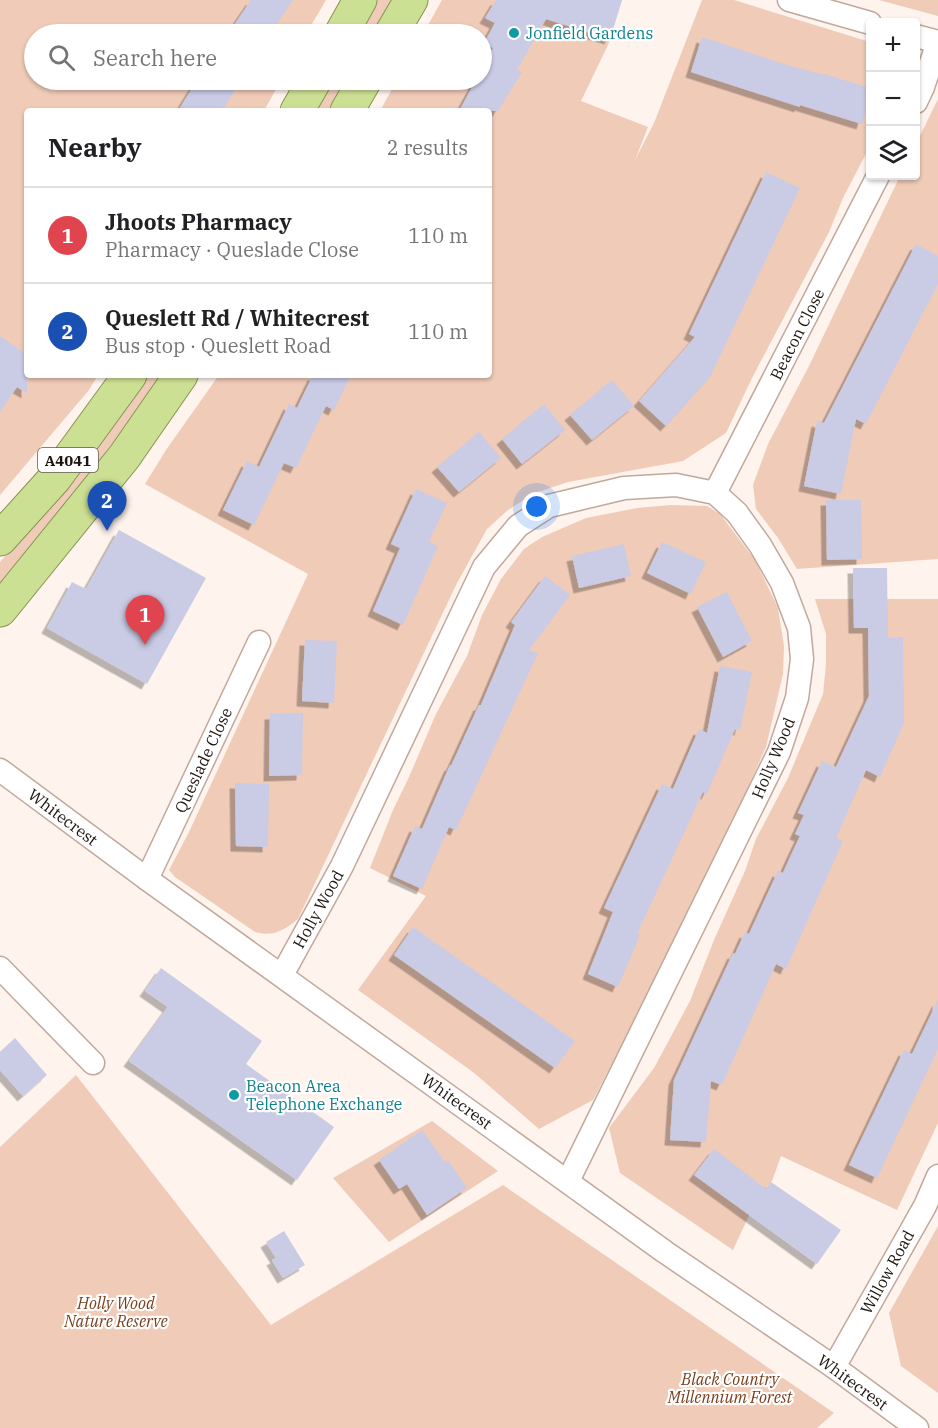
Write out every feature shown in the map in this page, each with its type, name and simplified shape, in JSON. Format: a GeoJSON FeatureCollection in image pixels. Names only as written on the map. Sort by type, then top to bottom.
{"type":"FeatureCollection","features":[{"type":"Feature","properties":{"kind":"highway"},"geometry":{"type":"LineString","coordinates":[[347,24],[360,0]]}},
{"type":"Feature","properties":{"kind":"highway"},"geometry":{"type":"LineString","coordinates":[[397,24],[411,0]]}},
{"type":"Feature","properties":{"kind":"highway"},"geometry":{"type":"LineString","coordinates":[[299,108],[309,90]]}},
{"type":"Feature","properties":{"kind":"highway"},"geometry":{"type":"LineString","coordinates":[[349,108],[359,90]]}},
{"type":"Feature","properties":{"kind":"highway","name":"A4041"},"geometry":{"type":"LineString","coordinates":[[0,538],[55,478],[128,378]]}},
{"type":"Feature","properties":{"kind":"highway","name":"A4041"},"geometry":{"type":"LineString","coordinates":[[0,610],[124,457],[179,378]]}},
{"type":"Feature","properties":{"kind":"street"},"geometry":{"type":"LineString","coordinates":[[789,0],[866,22]]}},
{"type":"Feature","properties":{"kind":"street"},"geometry":{"type":"LineString","coordinates":[[920,37],[938,42],[920,93]]}},
{"type":"Feature","properties":{"kind":"street","name":"Beacon Close"},"geometry":{"type":"LineString","coordinates":[[716,493],[876,180]]}},
{"type":"Feature","properties":{"kind":"street","name":"Holly Wood"},"geometry":{"type":"LineString","coordinates":[[282,975],[342,866],[484,567],[518,525],[549,506],[624,488],[676,485],[716,493],[737,513],[760,544],[782,583],[799,628],[802,659],[797,698],[779,752],[568,1181]]}},
{"type":"Feature","properties":{"kind":"street","name":"Queslade Close"},"geometry":{"type":"LineString","coordinates":[[147,879],[260,642]]}},
{"type":"Feature","properties":{"kind":"street","name":"Whitecrest"},"geometry":{"type":"LineString","coordinates":[[0,770],[147,879],[665,1251],[834,1367],[917,1428]]}},
{"type":"Feature","properties":{"kind":"street"},"geometry":{"type":"LineString","coordinates":[[0,968],[93,1063]]}},
{"type":"Feature","properties":{"kind":"street","name":"Willow Road"},"geometry":{"type":"LineString","coordinates":[[834,1367],[925,1206],[938,1176]]}},
{"type":"Feature","properties":{"kind":"green space"},"geometry":{"type":"Polygon","coordinates":[[[0,0],[326,0],[312,24],[24,24],[24,90],[276,90],[266,108],[24,108],[24,378],[96,378],[89,390],[0,495],[0,0]]]}},
{"type":"Feature","properties":{"kind":"green space"},"geometry":{"type":"Polygon","coordinates":[[[376,0],[394,0],[380,24],[363,24],[376,0]]]}},
{"type":"Feature","properties":{"kind":"green space"},"geometry":{"type":"Polygon","coordinates":[[[442,0],[622,0],[608,45],[581,101],[648,127],[635,160],[654,123],[702,0],[734,0],[866,41],[866,154],[843,198],[829,232],[752,378],[726,433],[683,461],[568,482],[535,493],[508,510],[487,529],[457,583],[298,919],[278,932],[267,934],[255,932],[175,877],[169,870],[189,832],[308,574],[145,484],[217,378],[492,378],[492,108],[382,108],[392,90],[492,90],[492,24],[429,24],[442,0]]]}},
{"type":"Feature","properties":{"kind":"green space"},"geometry":{"type":"Polygon","coordinates":[[[879,0],[938,0],[938,16],[879,0]]]}},
{"type":"Feature","properties":{"kind":"green space"},"geometry":{"type":"Polygon","coordinates":[[[325,90],[342,90],[332,108],[315,108],[325,90]]]}},
{"type":"Feature","properties":{"kind":"green space"},"geometry":{"type":"Polygon","coordinates":[[[938,99],[938,559],[797,569],[778,538],[756,509],[753,485],[768,444],[809,366],[898,180],[920,180],[920,136],[938,99]]]}},
{"type":"Feature","properties":{"kind":"green space"},"geometry":{"type":"Polygon","coordinates":[[[146,378],[161,378],[61,513],[0,587],[0,562],[77,471],[146,378]]]}},
{"type":"Feature","properties":{"kind":"green space"},"geometry":{"type":"Polygon","coordinates":[[[670,505],[707,506],[720,514],[755,560],[778,608],[784,646],[783,674],[766,747],[750,783],[640,1010],[593,1100],[539,1129],[473,1072],[358,990],[426,896],[370,868],[436,714],[467,656],[482,615],[501,579],[524,549],[542,537],[586,518],[637,508],[670,505]]]}},
{"type":"Feature","properties":{"kind":"green space"},"geometry":{"type":"Polygon","coordinates":[[[815,599],[938,599],[938,1123],[897,1210],[781,1156],[772,1181],[752,1209],[733,1250],[620,1173],[609,1128],[654,1068],[690,1001],[745,871],[756,839],[788,778],[823,694],[826,634],[815,599]]]}},
{"type":"Feature","properties":{"kind":"green space","name":"Holly Wood Nature Reserve"},"geometry":{"type":"Polygon","coordinates":[[[76,1075],[271,1325],[503,1185],[834,1413],[817,1428],[0,1428],[0,1147],[76,1075]]]}},
{"type":"Feature","properties":{"kind":"green space"},"geometry":{"type":"Polygon","coordinates":[[[432,1121],[498,1171],[389,1242],[333,1178],[432,1121]]]}},
{"type":"Feature","properties":{"kind":"green space"},"geometry":{"type":"Polygon","coordinates":[[[938,1226],[938,1393],[901,1366],[889,1313],[938,1226]]]}},
{"type":"Feature","properties":{"kind":"building"},"geometry":{"type":"Polygon","coordinates":[[[251,0],[293,0],[277,24],[235,24],[251,0]]]}},
{"type":"Feature","properties":{"kind":"building"},"geometry":{"type":"Polygon","coordinates":[[[496,0],[622,0],[610,39],[546,19],[517,70],[522,72],[498,111],[492,111],[492,108],[461,108],[471,90],[492,90],[492,28],[495,23],[485,18],[496,0]]]}},
{"type":"Feature","properties":{"kind":"building"},"geometry":{"type":"Polygon","coordinates":[[[702,37],[787,65],[866,87],[866,110],[862,124],[691,72],[702,37]]]}},
{"type":"Feature","properties":{"kind":"building"},"geometry":{"type":"Polygon","coordinates":[[[191,90],[235,90],[224,108],[180,108],[191,90]]]}},
{"type":"Feature","properties":{"kind":"building"},"geometry":{"type":"Polygon","coordinates":[[[766,172],[800,188],[710,377],[666,426],[639,401],[695,337],[689,334],[766,172]]]}},
{"type":"Feature","properties":{"kind":"building"},"geometry":{"type":"Polygon","coordinates":[[[916,244],[938,256],[938,284],[866,424],[856,419],[841,494],[804,486],[817,421],[824,423],[916,244]]]}},
{"type":"Feature","properties":{"kind":"building"},"geometry":{"type":"Polygon","coordinates":[[[0,336],[24,353],[24,378],[27,378],[27,393],[17,387],[0,412],[0,336]]]}},
{"type":"Feature","properties":{"kind":"building"},"geometry":{"type":"Polygon","coordinates":[[[312,378],[350,378],[334,410],[326,406],[296,468],[284,463],[254,525],[223,510],[247,461],[259,467],[289,404],[297,408],[312,378]]]}},
{"type":"Feature","properties":{"kind":"building"},"geometry":{"type":"Polygon","coordinates":[[[612,380],[634,406],[592,440],[570,415],[612,380]]]}},
{"type":"Feature","properties":{"kind":"building"},"geometry":{"type":"Polygon","coordinates":[[[544,404],[565,430],[522,464],[502,439],[544,404]]]}},
{"type":"Feature","properties":{"kind":"building"},"geometry":{"type":"Polygon","coordinates":[[[479,432],[501,458],[459,492],[437,467],[479,432]]]}},
{"type":"Feature","properties":{"kind":"building"},"geometry":{"type":"Polygon","coordinates":[[[416,489],[447,503],[429,542],[438,546],[403,625],[373,611],[400,548],[391,544],[416,489]]]}},
{"type":"Feature","properties":{"kind":"building"},"geometry":{"type":"Polygon","coordinates":[[[826,500],[861,500],[862,559],[827,560],[826,500]]]}},
{"type":"Feature","properties":{"kind":"building"},"geometry":{"type":"Polygon","coordinates":[[[119,530],[206,578],[147,684],[47,628],[72,582],[86,589],[119,530]]]}},
{"type":"Feature","properties":{"kind":"building"},"geometry":{"type":"Polygon","coordinates":[[[662,542],[706,562],[691,594],[647,573],[662,542]]]}},
{"type":"Feature","properties":{"kind":"building"},"geometry":{"type":"Polygon","coordinates":[[[624,544],[631,576],[579,588],[572,556],[624,544]]]}},
{"type":"Feature","properties":{"kind":"building"},"geometry":{"type":"Polygon","coordinates":[[[853,568],[887,568],[888,638],[903,637],[904,723],[880,777],[866,770],[836,838],[843,841],[786,969],[776,964],[722,1085],[711,1081],[706,1142],[670,1140],[674,1080],[733,953],[735,954],[745,932],[749,934],[778,871],[783,873],[800,836],[795,834],[804,815],[798,813],[822,761],[836,767],[869,696],[868,628],[854,628],[853,568]]]}},
{"type":"Feature","properties":{"kind":"building"},"geometry":{"type":"Polygon","coordinates":[[[545,576],[570,595],[529,650],[538,653],[456,830],[449,827],[422,889],[393,876],[415,826],[422,829],[450,765],[481,705],[515,625],[511,622],[545,576]]]}},
{"type":"Feature","properties":{"kind":"building"},"geometry":{"type":"Polygon","coordinates":[[[727,592],[752,641],[723,657],[697,607],[727,592]]]}},
{"type":"Feature","properties":{"kind":"building"},"geometry":{"type":"Polygon","coordinates":[[[305,640],[337,641],[334,703],[302,701],[305,640]]]}},
{"type":"Feature","properties":{"kind":"building"},"geometry":{"type":"Polygon","coordinates":[[[720,666],[752,672],[740,730],[735,729],[707,794],[703,792],[637,934],[640,935],[618,987],[588,974],[613,912],[604,908],[662,784],[673,789],[699,729],[707,733],[720,666]]]}},
{"type":"Feature","properties":{"kind":"building"},"geometry":{"type":"Polygon","coordinates":[[[303,713],[302,775],[269,776],[270,714],[303,713]]]}},
{"type":"Feature","properties":{"kind":"building"},"geometry":{"type":"Polygon","coordinates":[[[235,783],[269,784],[268,847],[236,846],[235,783]]]}},
{"type":"Feature","properties":{"kind":"building"},"geometry":{"type":"Polygon","coordinates":[[[413,927],[575,1041],[555,1068],[394,955],[413,927]]]}},
{"type":"Feature","properties":{"kind":"building","name":"Beacon Area Telephone Exchange"},"geometry":{"type":"Polygon","coordinates":[[[161,968],[262,1041],[246,1064],[334,1127],[297,1180],[129,1061],[168,1007],[145,991],[161,968]]]}},
{"type":"Feature","properties":{"kind":"building"},"geometry":{"type":"Polygon","coordinates":[[[938,1000],[938,1049],[877,1178],[849,1165],[904,1050],[912,1054],[938,1000]]]}},
{"type":"Feature","properties":{"kind":"building"},"geometry":{"type":"Polygon","coordinates":[[[15,1038],[47,1075],[23,1096],[0,1070],[0,1052],[15,1038]]]}},
{"type":"Feature","properties":{"kind":"building"},"geometry":{"type":"Polygon","coordinates":[[[422,1130],[445,1162],[448,1160],[467,1188],[427,1215],[407,1184],[399,1189],[379,1160],[422,1130]]]}},
{"type":"Feature","properties":{"kind":"building"},"geometry":{"type":"Polygon","coordinates":[[[714,1149],[766,1189],[771,1182],[841,1230],[817,1264],[694,1175],[714,1149]]]}},
{"type":"Feature","properties":{"kind":"building"},"geometry":{"type":"Polygon","coordinates":[[[284,1231],[305,1265],[283,1278],[272,1260],[276,1258],[266,1242],[284,1231]]]}},
{"type":"Feature","properties":{"kind":"place","name":"Jonfield Gardens"},"geometry":{"type":"Point","coordinates":[514,33]}},
{"type":"Feature","properties":{"kind":"place","name":"Queslett Rd / Whitecrest"},"geometry":{"type":"Point","coordinates":[107,531]}},
{"type":"Feature","properties":{"kind":"place","name":"Jhoots Pharmacy"},"geometry":{"type":"Point","coordinates":[145,645]}},
{"type":"Feature","properties":{"kind":"place","name":"Beacon Area Telephone Exchange"},"geometry":{"type":"Point","coordinates":[234,1095]}},
{"type":"Feature","properties":{"kind":"park label","name":"Black Country Millennium Forest"},"geometry":{"type":"Point","coordinates":[730,1388]}}]}
